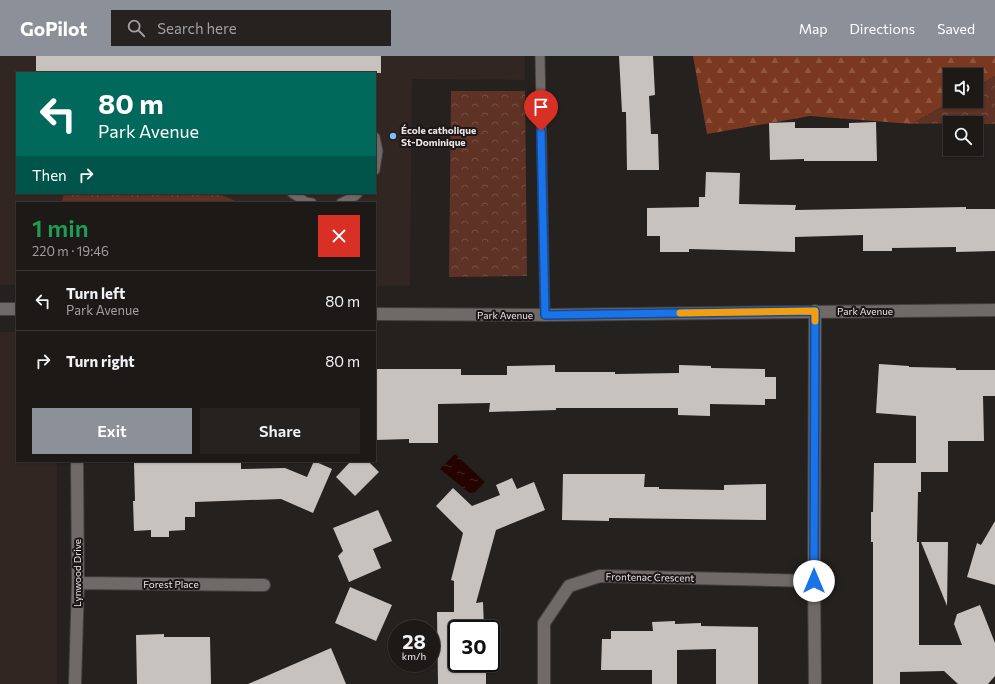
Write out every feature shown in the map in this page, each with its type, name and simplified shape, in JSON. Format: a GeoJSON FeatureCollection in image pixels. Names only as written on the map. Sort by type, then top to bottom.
{"type":"FeatureCollection","features":[{"type":"Feature","properties":{"kind":"street"},"geometry":{"type":"LineString","coordinates":[[0,308],[16,309]]}},
{"type":"Feature","properties":{"kind":"street","name":"Park Avenue"},"geometry":{"type":"LineString","coordinates":[[376,314],[545,315],[995,310]]}},
{"type":"Feature","properties":{"kind":"street"},"geometry":{"type":"LineString","coordinates":[[815,311],[815,684]]}},
{"type":"Feature","properties":{"kind":"street","name":"Lynwood Drive"},"geometry":{"type":"LineString","coordinates":[[75,684],[78,583],[77,462]]}},
{"type":"Feature","properties":{"kind":"street","name":"Frontenac Crescent"},"geometry":{"type":"LineString","coordinates":[[544,684],[544,623],[568,586],[600,576],[814,581]]}},
{"type":"Feature","properties":{"kind":"street","name":"Forest Place"},"geometry":{"type":"LineString","coordinates":[[78,583],[264,585]]}},
{"type":"Feature","properties":{"kind":"lane"},"geometry":{"type":"LineString","coordinates":[[540,56],[545,315]]}},
{"type":"Feature","properties":{"kind":"lane"},"geometry":{"type":"LineString","coordinates":[[376,142],[378,152],[376,164]]}},
{"type":"Feature","properties":{"kind":"lane"},"geometry":{"type":"LineString","coordinates":[[294,194],[306,202]]}},
{"type":"Feature","properties":{"kind":"lane"},"geometry":{"type":"LineString","coordinates":[[344,202],[356,197]]}},
{"type":"Feature","properties":{"kind":"shaded area","name":"École catholique St-Dominique"},"geometry":{"type":"Polygon","coordinates":[[[0,56],[525,56],[525,80],[412,79],[410,286],[376,286],[376,202],[16,202],[16,285],[0,285],[0,56]]]}},
{"type":"Feature","properties":{"kind":"shaded area"},"geometry":{"type":"Polygon","coordinates":[[[0,332],[16,332],[16,462],[57,462],[57,684],[0,684],[0,332]]]}},
{"type":"Feature","properties":{"kind":"green space"},"geometry":{"type":"Polygon","coordinates":[[[693,56],[995,56],[995,76],[983,83],[983,68],[943,68],[943,106],[912,124],[810,116],[707,134],[693,56]]]}},
{"type":"Feature","properties":{"kind":"green space"},"geometry":{"type":"Polygon","coordinates":[[[995,76],[995,124],[983,124],[983,116],[943,116],[943,124],[912,124],[943,106],[943,108],[983,108],[983,83],[995,76]]]}},
{"type":"Feature","properties":{"kind":"green space"},"geometry":{"type":"Polygon","coordinates":[[[451,91],[525,91],[527,276],[449,277],[451,91]]]}},
{"type":"Feature","properties":{"kind":"green space"},"geometry":{"type":"Polygon","coordinates":[[[64,194],[219,194],[238,202],[60,202],[64,194]]]}},
{"type":"Feature","properties":{"kind":"water"},"geometry":{"type":"Polygon","coordinates":[[[455,454],[485,482],[472,495],[440,469],[455,454]]]}},
{"type":"Feature","properties":{"kind":"building"},"geometry":{"type":"Polygon","coordinates":[[[36,56],[381,56],[381,73],[36,72],[36,56]]]}},
{"type":"Feature","properties":{"kind":"building"},"geometry":{"type":"Polygon","coordinates":[[[619,56],[653,56],[655,95],[649,96],[651,134],[658,134],[659,170],[627,170],[626,112],[622,112],[619,56]]]}},
{"type":"Feature","properties":{"kind":"building"},"geometry":{"type":"Polygon","coordinates":[[[795,122],[795,128],[849,128],[849,123],[876,122],[877,161],[804,161],[804,159],[770,160],[769,123],[795,122]]]}},
{"type":"Feature","properties":{"kind":"building"},"geometry":{"type":"Polygon","coordinates":[[[706,172],[740,173],[739,204],[796,205],[795,210],[966,207],[966,209],[995,209],[995,251],[956,252],[956,247],[892,248],[892,251],[863,251],[863,235],[795,237],[795,252],[689,249],[689,252],[660,252],[660,236],[647,236],[647,208],[699,207],[699,197],[705,197],[706,172]]]}},
{"type":"Feature","properties":{"kind":"building"},"geometry":{"type":"Polygon","coordinates":[[[879,364],[909,367],[956,368],[956,370],[995,370],[995,396],[983,396],[984,441],[948,441],[948,472],[921,472],[921,492],[918,492],[917,542],[919,542],[919,645],[962,645],[954,624],[957,614],[980,605],[995,643],[995,676],[988,684],[958,684],[944,671],[900,672],[900,684],[873,684],[873,542],[871,542],[871,512],[873,512],[874,463],[916,463],[916,416],[876,413],[879,364]]]}},
{"type":"Feature","properties":{"kind":"building"},"geometry":{"type":"Polygon","coordinates":[[[555,365],[555,372],[615,372],[615,374],[679,373],[679,365],[711,366],[711,368],[765,369],[765,377],[776,377],[776,399],[765,399],[765,405],[710,404],[710,416],[678,415],[678,408],[556,408],[556,410],[489,412],[490,403],[438,404],[438,443],[409,443],[409,439],[376,440],[376,369],[461,369],[461,375],[507,375],[507,366],[555,365]]]}},
{"type":"Feature","properties":{"kind":"building"},"geometry":{"type":"Polygon","coordinates":[[[241,462],[241,469],[285,468],[307,477],[314,462],[332,469],[313,513],[281,499],[195,502],[195,517],[185,517],[185,530],[169,531],[169,537],[151,537],[151,530],[134,531],[134,463],[241,462]]]}},
{"type":"Feature","properties":{"kind":"building"},"geometry":{"type":"Polygon","coordinates":[[[350,462],[369,462],[379,472],[355,496],[336,477],[350,462]]]}},
{"type":"Feature","properties":{"kind":"building"},"geometry":{"type":"Polygon","coordinates":[[[563,474],[645,474],[644,487],[659,487],[659,489],[724,490],[724,485],[766,484],[766,520],[609,518],[609,521],[562,520],[563,474]]]}},
{"type":"Feature","properties":{"kind":"building"},"geometry":{"type":"Polygon","coordinates":[[[512,478],[517,489],[534,482],[545,510],[496,530],[476,603],[483,602],[484,620],[448,620],[448,672],[486,672],[486,684],[438,684],[438,672],[440,672],[440,620],[437,620],[437,612],[454,612],[454,581],[451,580],[463,533],[436,506],[453,488],[472,506],[500,495],[496,485],[512,478]]]}},
{"type":"Feature","properties":{"kind":"building"},"geometry":{"type":"Polygon","coordinates":[[[378,510],[392,541],[373,549],[381,568],[349,582],[338,556],[343,551],[333,528],[378,510]]]}},
{"type":"Feature","properties":{"kind":"building"},"geometry":{"type":"Polygon","coordinates":[[[995,521],[995,585],[967,577],[977,543],[981,545],[995,521]]]}},
{"type":"Feature","properties":{"kind":"building"},"geometry":{"type":"Polygon","coordinates":[[[921,542],[948,542],[947,606],[921,542]]]}},
{"type":"Feature","properties":{"kind":"building"},"geometry":{"type":"Polygon","coordinates":[[[350,587],[392,605],[376,641],[335,623],[350,587]]]}},
{"type":"Feature","properties":{"kind":"building"},"geometry":{"type":"Polygon","coordinates":[[[675,621],[675,624],[701,623],[701,626],[758,627],[758,684],[716,684],[716,649],[677,650],[677,684],[652,684],[652,670],[601,670],[602,639],[611,639],[611,631],[653,631],[652,622],[675,621]]]}},
{"type":"Feature","properties":{"kind":"building"},"geometry":{"type":"Polygon","coordinates":[[[164,634],[164,637],[210,637],[211,684],[137,684],[136,635],[164,634]]]}},
{"type":"Feature","properties":{"kind":"building"},"geometry":{"type":"Polygon","coordinates":[[[331,648],[346,684],[248,684],[331,648]]]}},
{"type":"Feature","properties":{"kind":"slow traffic"},"geometry":{"type":"LineString","coordinates":[[680,313],[815,311],[815,321]]}},
{"type":"Feature","properties":{"kind":"place","name":"École catholique St-Dominique"},"geometry":{"type":"Point","coordinates":[393,136]}},
{"type":"Feature","properties":{"kind":"route"},"geometry":{"type":"LineString","coordinates":[[541,131],[545,315],[815,311],[814,581]]}}]}
